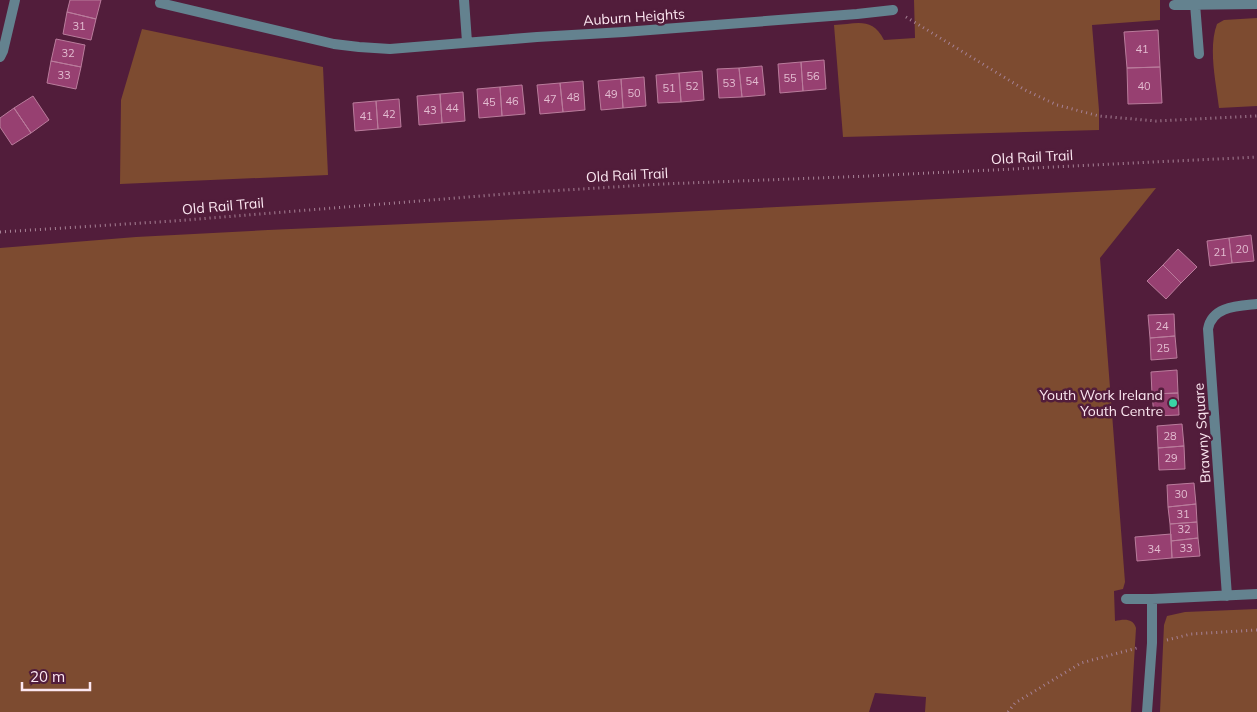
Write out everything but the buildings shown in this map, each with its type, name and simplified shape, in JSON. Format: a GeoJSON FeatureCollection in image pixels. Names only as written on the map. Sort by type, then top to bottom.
{"type":"FeatureCollection","features":[{"type":"Feature","properties":{"kind":"street"},"geometry":{"type":"LineString","coordinates":[[0,57],[14,0]]}},
{"type":"Feature","properties":{"kind":"street"},"geometry":{"type":"LineString","coordinates":[[464,0],[467,42]]}},
{"type":"Feature","properties":{"kind":"street","name":"Auburn Heights"},"geometry":{"type":"LineString","coordinates":[[160,3],[315,40],[359,47],[390,49],[893,10]]}},
{"type":"Feature","properties":{"kind":"street"},"geometry":{"type":"LineString","coordinates":[[1195,4],[1200,54]]}},
{"type":"Feature","properties":{"kind":"street"},"geometry":{"type":"LineString","coordinates":[[1174,5],[1257,4]]}},
{"type":"Feature","properties":{"kind":"street","name":"Brawny Square"},"geometry":{"type":"LineString","coordinates":[[1228,596],[1208,329],[1214,315],[1221,310],[1257,304]]}},
{"type":"Feature","properties":{"kind":"street"},"geometry":{"type":"LineString","coordinates":[[1126,599],[1257,594]]}},
{"type":"Feature","properties":{"kind":"street"},"geometry":{"type":"LineString","coordinates":[[1147,712],[1152,643],[1152,599]]}},
{"type":"Feature","properties":{"kind":"path"},"geometry":{"type":"LineString","coordinates":[[893,10],[1025,90],[1057,105],[1099,116],[1156,121],[1257,116]]}},
{"type":"Feature","properties":{"kind":"path","name":"Old Rail Trail"},"geometry":{"type":"LineString","coordinates":[[0,232],[174,221],[508,194],[662,184],[1257,157]]}},
{"type":"Feature","properties":{"kind":"path"},"geometry":{"type":"LineString","coordinates":[[1008,712],[1015,703],[1081,663],[1190,634],[1257,630]]}},
{"type":"Feature","properties":{"kind":"shaded area"},"geometry":{"type":"Polygon","coordinates":[[[914,0],[1160,0],[1160,20],[1092,25],[1099,130],[843,137],[834,25],[869,24],[879,32],[884,40],[915,38],[914,0]]]}},
{"type":"Feature","properties":{"kind":"shaded area"},"geometry":{"type":"Polygon","coordinates":[[[1257,18],[1257,106],[1219,108],[1213,54],[1214,33],[1217,24],[1224,20],[1257,18]]]}},
{"type":"Feature","properties":{"kind":"shaded area"},"geometry":{"type":"Polygon","coordinates":[[[142,29],[323,67],[328,175],[120,184],[121,100],[142,29]]]}},
{"type":"Feature","properties":{"kind":"shaded area"},"geometry":{"type":"Polygon","coordinates":[[[1156,188],[1100,258],[1125,582],[1123,589],[1114,591],[1115,621],[1125,620],[1133,622],[1136,628],[1131,712],[925,712],[926,697],[875,693],[869,712],[0,712],[0,248],[136,237],[268,230],[1156,188]]]}},
{"type":"Feature","properties":{"kind":"shaded area"},"geometry":{"type":"Polygon","coordinates":[[[1257,609],[1257,712],[1160,712],[1164,625],[1167,616],[1185,612],[1257,609]]]}},
{"type":"Feature","properties":{"kind":"place","name":"Youth Work Ireland Youth Centre"},"geometry":{"type":"Point","coordinates":[1173,403]}}]}
